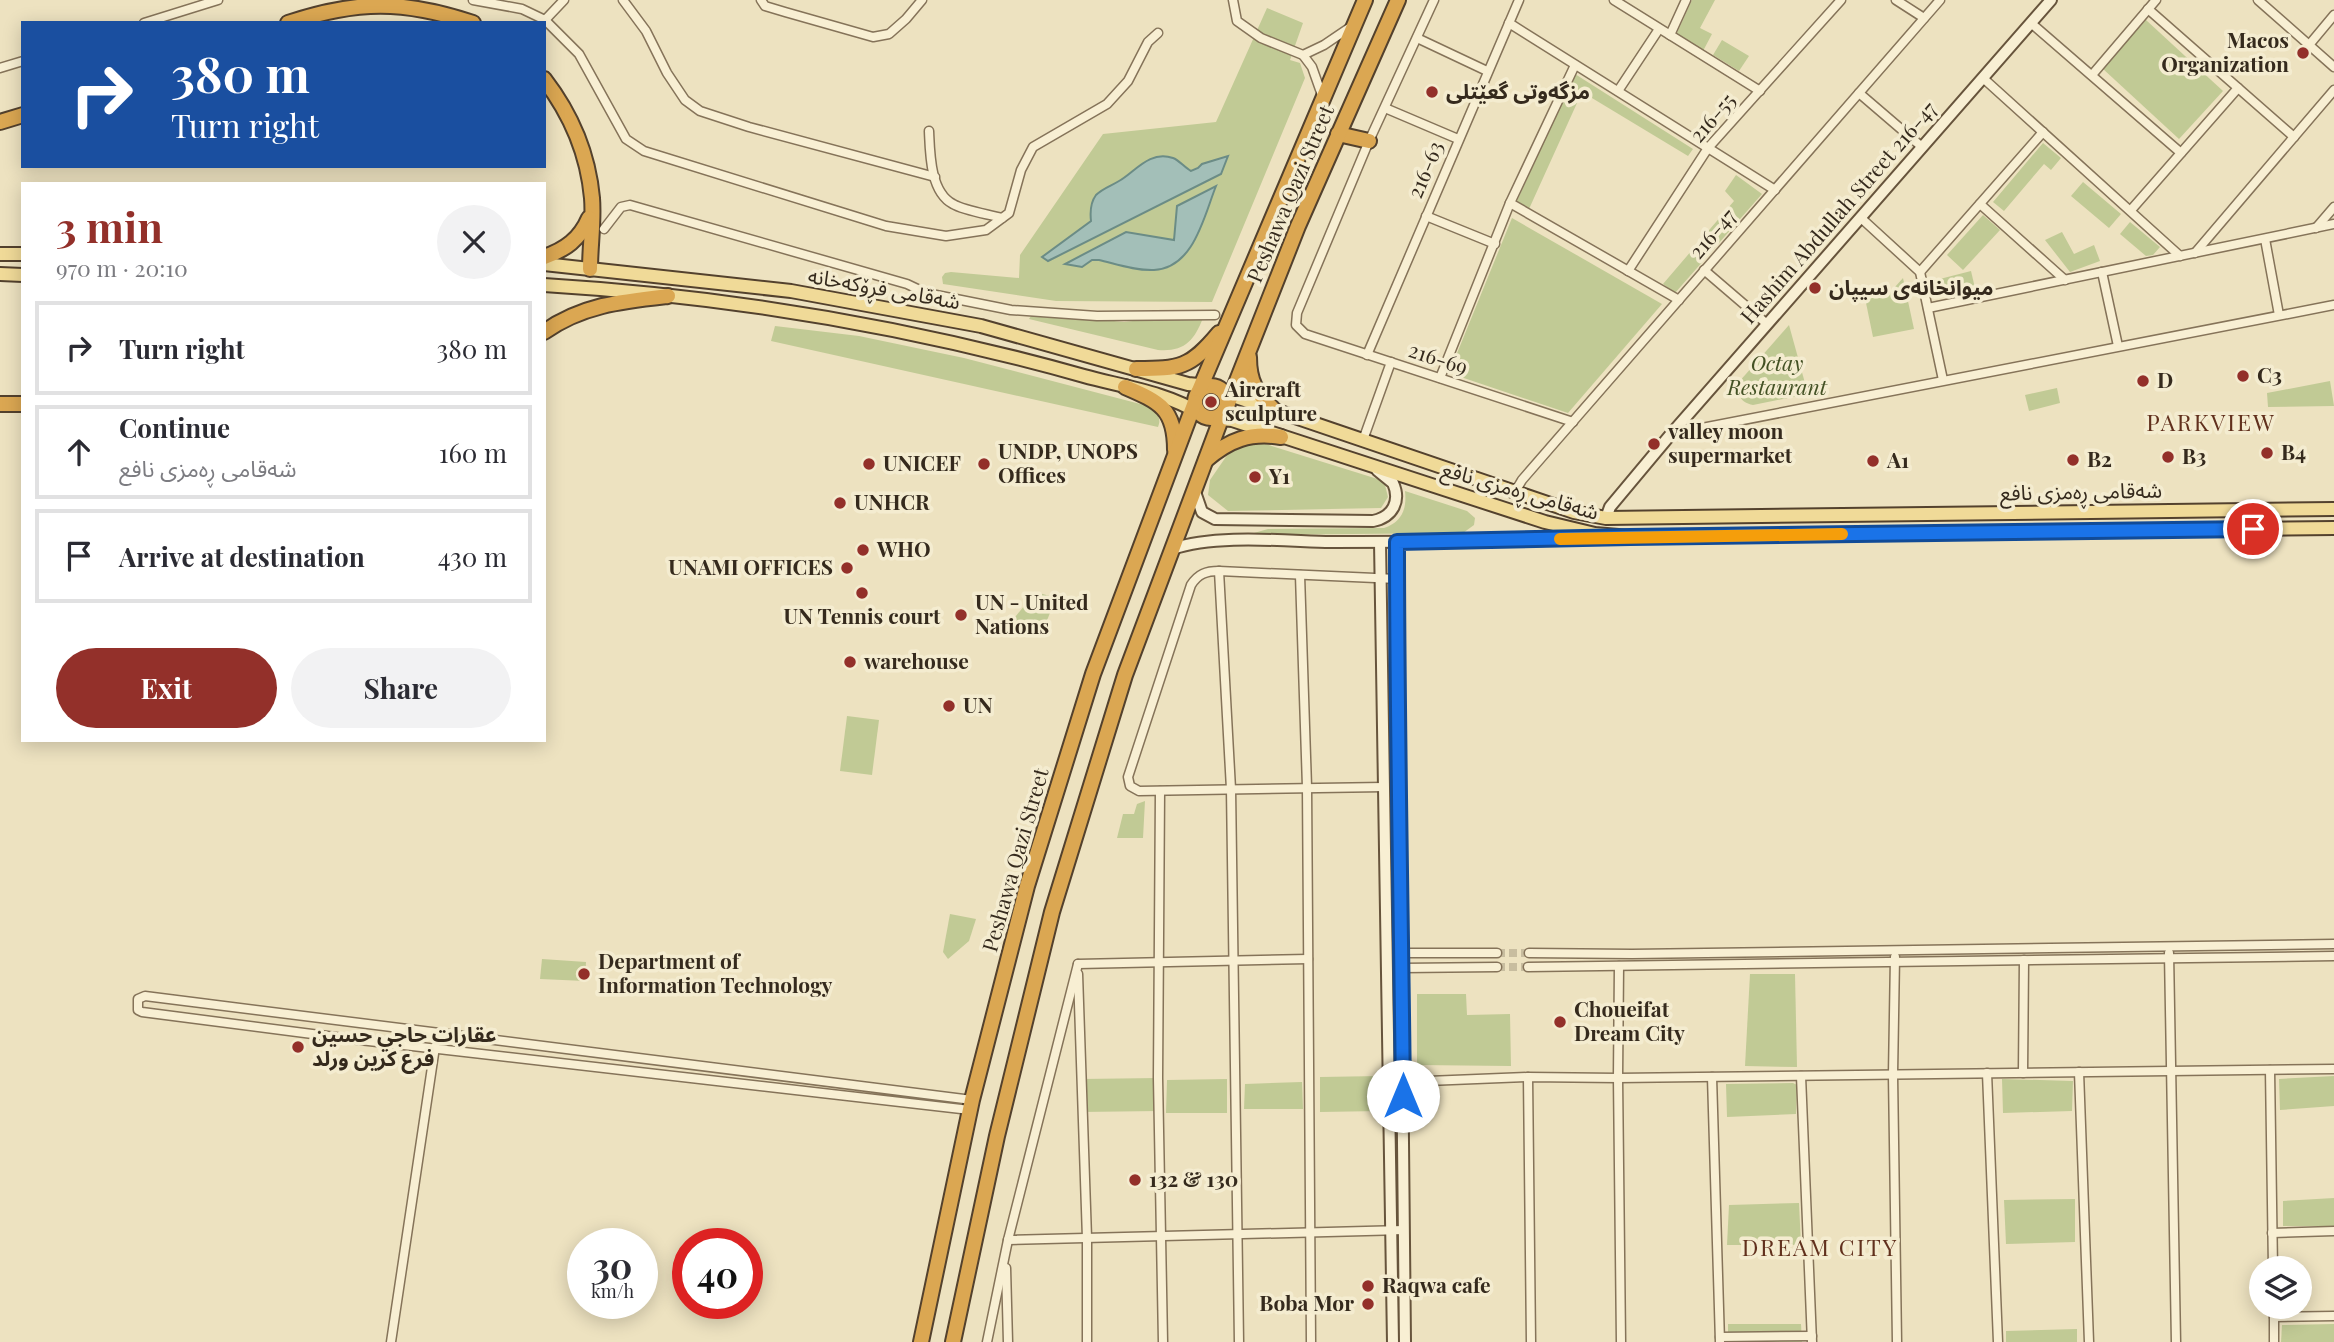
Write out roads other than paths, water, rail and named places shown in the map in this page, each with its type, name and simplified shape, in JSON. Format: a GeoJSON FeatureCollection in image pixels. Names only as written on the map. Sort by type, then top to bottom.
{"type":"FeatureCollection","features":[{"type":"Feature","properties":{"kind":"highway","name":"Peshawa Qazi Street"},"geometry":{"type":"LineString","coordinates":[[953,1342],[997,1136],[1052,912],[1125,675],[1205,461],[1211,402],[1231,318],[1365,0]]}},
{"type":"Feature","properties":{"kind":"highway","name":"Peshawa Qazi Street"},"geometry":{"type":"LineString","coordinates":[[921,1342],[971,1105],[1027,886],[1089,687],[1174,460],[1252,342],[1338,134],[1398,0]]}},
{"type":"Feature","properties":{"kind":"highway"},"geometry":{"type":"LineString","coordinates":[[295,21],[344,7],[393,3],[439,10],[468,21]]}},
{"type":"Feature","properties":{"kind":"highway"},"geometry":{"type":"LineString","coordinates":[[546,82],[566,111],[576,133],[588,174],[592,210],[590,269]]}},
{"type":"Feature","properties":{"kind":"highway"},"geometry":{"type":"LineString","coordinates":[[0,114],[21,109]]}},
{"type":"Feature","properties":{"kind":"highway"},"geometry":{"type":"LineString","coordinates":[[0,122],[21,116]]}},
{"type":"Feature","properties":{"kind":"highway"},"geometry":{"type":"LineString","coordinates":[[1338,134],[1369,141]]}},
{"type":"Feature","properties":{"kind":"highway"},"geometry":{"type":"LineString","coordinates":[[546,256],[560,251],[578,237],[592,210]]}},
{"type":"Feature","properties":{"kind":"highway"},"geometry":{"type":"LineString","coordinates":[[546,331],[593,307],[668,296]]}},
{"type":"Feature","properties":{"kind":"highway"},"geometry":{"type":"LineString","coordinates":[[1136,369],[1165,369],[1189,363],[1203,353],[1231,318]]}},
{"type":"Feature","properties":{"kind":"highway"},"geometry":{"type":"LineString","coordinates":[[1252,342],[1249,363],[1252,383],[1269,408]]}},
{"type":"Feature","properties":{"kind":"highway"},"geometry":{"type":"LineString","coordinates":[[1125,387],[1153,399],[1166,411],[1172,421],[1175,436],[1174,460]]}},
{"type":"Feature","properties":{"kind":"highway"},"geometry":{"type":"LineString","coordinates":[[0,404],[21,404]]}},
{"type":"Feature","properties":{"kind":"highway"},"geometry":{"type":"LineString","coordinates":[[1205,461],[1221,447],[1243,437],[1281,437]]}},
{"type":"Feature","properties":{"kind":"main road"},"geometry":{"type":"LineString","coordinates":[[0,254],[21,254]]}},
{"type":"Feature","properties":{"kind":"main road","name":"شەقامی فڕۆکەخانە"},"geometry":{"type":"LineString","coordinates":[[546,264],[791,291],[981,326],[1136,369],[1211,402]]}},
{"type":"Feature","properties":{"kind":"main road"},"geometry":{"type":"LineString","coordinates":[[589,288],[590,269]]}},
{"type":"Feature","properties":{"kind":"main road"},"geometry":{"type":"LineString","coordinates":[[0,274],[21,275]]}},
{"type":"Feature","properties":{"kind":"main road","name":"شەقامی فڕۆکەخانە"},"geometry":{"type":"LineString","coordinates":[[546,285],[668,296],[808,316],[933,339],[1027,360],[1125,387],[1211,402]]}},
{"type":"Feature","properties":{"kind":"main road","name":"شەقامی ڕەمزی نافع"},"geometry":{"type":"LineString","coordinates":[[1211,402],[1269,408],[1574,512],[1606,518],[2334,509]]}},
{"type":"Feature","properties":{"kind":"main road","name":"شەقامی ڕەمزی نافع"},"geometry":{"type":"LineString","coordinates":[[1211,402],[1256,428],[1281,437],[1545,522],[1595,534],[1630,537],[2334,528]]}},
{"type":"Feature","properties":{"kind":"main road"},"geometry":{"type":"LineString","coordinates":[[1256,428],[1255,411],[1269,408]]}},
{"type":"Feature","properties":{"kind":"main road"},"geometry":{"type":"LineString","coordinates":[[2035,512],[2028,514],[2025,523],[2027,528],[2036,532]]}},
{"type":"Feature","properties":{"kind":"main road"},"geometry":{"type":"LineString","coordinates":[[1970,533],[1978,531],[1983,523],[1979,515],[1972,513]]}},
{"type":"Feature","properties":{"kind":"street"},"geometry":{"type":"LineString","coordinates":[[151,21],[218,0]]}},
{"type":"Feature","properties":{"kind":"street"},"geometry":{"type":"LineString","coordinates":[[473,0],[522,9],[545,20],[579,54],[626,139],[643,151],[886,226],[946,236],[986,230],[1009,213],[1021,170],[1033,147],[1107,104],[1128,81],[1148,42],[1158,33]]}},
{"type":"Feature","properties":{"kind":"street"},"geometry":{"type":"LineString","coordinates":[[545,20],[564,0]]}},
{"type":"Feature","properties":{"kind":"street"},"geometry":{"type":"LineString","coordinates":[[623,0],[646,31],[667,73],[685,100],[700,111],[748,127],[935,177]]}},
{"type":"Feature","properties":{"kind":"street"},"geometry":{"type":"LineString","coordinates":[[761,0],[765,6],[873,37],[889,34],[922,0]]}},
{"type":"Feature","properties":{"kind":"street"},"geometry":{"type":"LineString","coordinates":[[1233,0],[1237,22],[1261,38],[1303,55],[1312,67],[1323,98]]}},
{"type":"Feature","properties":{"kind":"street"},"geometry":{"type":"LineString","coordinates":[[1369,141],[1434,0]]}},
{"type":"Feature","properties":{"kind":"street","name":"216-63"},"geometry":{"type":"LineString","coordinates":[[1367,355],[1519,0]]}},
{"type":"Feature","properties":{"kind":"street"},"geometry":{"type":"LineString","coordinates":[[1615,0],[1760,90]]}},
{"type":"Feature","properties":{"kind":"street"},"geometry":{"type":"LineString","coordinates":[[1670,35],[1686,0]]}},
{"type":"Feature","properties":{"kind":"street","name":"216-55"},"geometry":{"type":"LineString","coordinates":[[1628,271],[1709,148],[1841,0]]}},
{"type":"Feature","properties":{"kind":"street"},"geometry":{"type":"LineString","coordinates":[[1896,0],[1924,18]]}},
{"type":"Feature","properties":{"kind":"street","name":"216-47"},"geometry":{"type":"LineString","coordinates":[[1515,492],[1522,480],[1940,0]]}},
{"type":"Feature","properties":{"kind":"street"},"geometry":{"type":"LineString","coordinates":[[2092,75],[2156,0]]}},
{"type":"Feature","properties":{"kind":"street"},"geometry":{"type":"LineString","coordinates":[[2258,0],[2334,67]]}},
{"type":"Feature","properties":{"kind":"street","name":"Hashim Abdullah Street 216-47"},"geometry":{"type":"LineString","coordinates":[[1606,518],[1610,507],[1671,434],[2031,23],[2047,1]]}},
{"type":"Feature","properties":{"kind":"street"},"geometry":{"type":"LineString","coordinates":[[2148,9],[2294,137]]}},
{"type":"Feature","properties":{"kind":"street"},"geometry":{"type":"LineString","coordinates":[[2309,45],[2334,15]]}},
{"type":"Feature","properties":{"kind":"street"},"geometry":{"type":"LineString","coordinates":[[1508,23],[1774,190]]}},
{"type":"Feature","properties":{"kind":"street"},"geometry":{"type":"LineString","coordinates":[[2031,23],[2181,153]]}},
{"type":"Feature","properties":{"kind":"street"},"geometry":{"type":"LineString","coordinates":[[1303,55],[1324,45],[1354,24]]}},
{"type":"Feature","properties":{"kind":"street"},"geometry":{"type":"LineString","coordinates":[[1618,91],[1659,29]]}},
{"type":"Feature","properties":{"kind":"street"},"geometry":{"type":"LineString","coordinates":[[1417,38],[1487,71]]}},
{"type":"Feature","properties":{"kind":"street"},"geometry":{"type":"LineString","coordinates":[[0,68],[21,62]]}},
{"type":"Feature","properties":{"kind":"street"},"geometry":{"type":"LineString","coordinates":[[1440,378],[1510,203],[1575,65]]}},
{"type":"Feature","properties":{"kind":"street"},"geometry":{"type":"LineString","coordinates":[[1983,78],[2180,256]]}},
{"type":"Feature","properties":{"kind":"street"},"geometry":{"type":"LineString","coordinates":[[2131,210],[2238,88]]}},
{"type":"Feature","properties":{"kind":"street"},"geometry":{"type":"LineString","coordinates":[[2194,253],[2334,90]]}},
{"type":"Feature","properties":{"kind":"street"},"geometry":{"type":"LineString","coordinates":[[1859,93],[1922,147]]}},
{"type":"Feature","properties":{"kind":"street"},"geometry":{"type":"LineString","coordinates":[[1385,108],[1458,139]]}},
{"type":"Feature","properties":{"kind":"street"},"geometry":{"type":"LineString","coordinates":[[929,131],[930,166],[940,191],[951,204],[1002,218]]}},
{"type":"Feature","properties":{"kind":"street"},"geometry":{"type":"LineString","coordinates":[[1920,272],[2043,132]]}},
{"type":"Feature","properties":{"kind":"street","name":"216-69"},"geometry":{"type":"LineString","coordinates":[[1369,141],[1297,313],[1296,325],[1305,334],[1573,422]]}},
{"type":"Feature","properties":{"kind":"street"},"geometry":{"type":"LineString","coordinates":[[1510,203],[1679,300]]}},
{"type":"Feature","properties":{"kind":"street"},"geometry":{"type":"LineString","coordinates":[[1980,204],[2065,280]]}},
{"type":"Feature","properties":{"kind":"street"},"geometry":{"type":"LineString","coordinates":[[604,229],[621,207],[630,205],[907,284],[926,293],[1011,310],[1097,317],[1215,315]]}},
{"type":"Feature","properties":{"kind":"street"},"geometry":{"type":"LineString","coordinates":[[2316,228],[2334,207]]}},
{"type":"Feature","properties":{"kind":"street"},"geometry":{"type":"LineString","coordinates":[[1426,216],[1495,244]]}},
{"type":"Feature","properties":{"kind":"street"},"geometry":{"type":"LineString","coordinates":[[1861,218],[1920,272],[1942,380]]}},
{"type":"Feature","properties":{"kind":"street"},"geometry":{"type":"LineString","coordinates":[[1928,309],[2334,224]]}},
{"type":"Feature","properties":{"kind":"street"},"geometry":{"type":"LineString","coordinates":[[2266,239],[2279,315]]}},
{"type":"Feature","properties":{"kind":"street"},"geometry":{"type":"LineString","coordinates":[[1704,270],[1767,324]]}},
{"type":"Feature","properties":{"kind":"street"},"geometry":{"type":"LineString","coordinates":[[2102,272],[2118,346]]}},
{"type":"Feature","properties":{"kind":"street"},"geometry":{"type":"LineString","coordinates":[[1671,434],[2334,304]]}},
{"type":"Feature","properties":{"kind":"street"},"geometry":{"type":"LineString","coordinates":[[1363,440],[1391,362]]}},
{"type":"Feature","properties":{"kind":"street"},"geometry":{"type":"LineString","coordinates":[[1194,489],[1200,508],[1210,518],[1219,520],[1381,519],[1394,508],[1396,491],[1388,477],[1368,466]]}},
{"type":"Feature","properties":{"kind":"street"},"geometry":{"type":"LineString","coordinates":[[1244,541],[1241,528],[1246,524],[1265,521]]}},
{"type":"Feature","properties":{"kind":"street"},"geometry":{"type":"LineString","coordinates":[[1172,549],[1198,542],[1397,542],[1630,537]]}},
{"type":"Feature","properties":{"kind":"street"},"geometry":{"type":"LineString","coordinates":[[1380,542],[1393,1342]]}},
{"type":"Feature","properties":{"kind":"street"},"geometry":{"type":"LineString","coordinates":[[1397,542],[1405,1342]]}},
{"type":"Feature","properties":{"kind":"street"},"geometry":{"type":"LineString","coordinates":[[1384,787],[1160,791],[1134,790],[1128,782],[1191,585],[1203,573],[1219,571],[1397,579]]}},
{"type":"Feature","properties":{"kind":"street"},"geometry":{"type":"LineString","coordinates":[[1219,571],[1231,789],[1240,1342]]}},
{"type":"Feature","properties":{"kind":"street"},"geometry":{"type":"LineString","coordinates":[[1300,575],[1307,787],[1311,1342]]}},
{"type":"Feature","properties":{"kind":"street"},"geometry":{"type":"LineString","coordinates":[[1160,791],[1160,1236],[1163,1342]]}},
{"type":"Feature","properties":{"kind":"street"},"geometry":{"type":"LineString","coordinates":[[1387,926],[1402,926]]}},
{"type":"Feature","properties":{"kind":"street"},"geometry":{"type":"LineString","coordinates":[[1529,953],[2334,944]]}},
{"type":"Feature","properties":{"kind":"street"},"geometry":{"type":"LineString","coordinates":[[2169,946],[2176,1342]]}},
{"type":"Feature","properties":{"kind":"street"},"geometry":{"type":"LineString","coordinates":[[1895,950],[1893,1074],[1897,1342]]}},
{"type":"Feature","properties":{"kind":"street"},"geometry":{"type":"LineString","coordinates":[[1745,952],[1746,964]]}},
{"type":"Feature","properties":{"kind":"street"},"geometry":{"type":"LineString","coordinates":[[1402,953],[1497,953]]}},
{"type":"Feature","properties":{"kind":"street"},"geometry":{"type":"LineString","coordinates":[[1528,967],[2334,956]]}},
{"type":"Feature","properties":{"kind":"street"},"geometry":{"type":"LineString","coordinates":[[1078,964],[1308,959]]}},
{"type":"Feature","properties":{"kind":"street"},"geometry":{"type":"LineString","coordinates":[[2023,1073],[2024,960]]}},
{"type":"Feature","properties":{"kind":"street"},"geometry":{"type":"LineString","coordinates":[[1078,964],[1087,1238],[1087,1342]]}},
{"type":"Feature","properties":{"kind":"street"},"geometry":{"type":"LineString","coordinates":[[987,1342],[1008,1240],[1078,964]]}},
{"type":"Feature","properties":{"kind":"street"},"geometry":{"type":"LineString","coordinates":[[1619,966],[1621,1342]]}},
{"type":"Feature","properties":{"kind":"street"},"geometry":{"type":"LineString","coordinates":[[1402,968],[1497,967]]}},
{"type":"Feature","properties":{"kind":"street"},"geometry":{"type":"LineString","coordinates":[[145,996],[971,1105],[351,1039],[142,1012],[136,1004],[138,999],[145,996]]}},
{"type":"Feature","properties":{"kind":"street"},"geometry":{"type":"LineString","coordinates":[[1388,1010],[1403,1010]]}},
{"type":"Feature","properties":{"kind":"street"},"geometry":{"type":"LineString","coordinates":[[391,1342],[435,1047]]}},
{"type":"Feature","properties":{"kind":"street"},"geometry":{"type":"LineString","coordinates":[[1403,1082],[1528,1077],[2334,1069]]}},
{"type":"Feature","properties":{"kind":"street"},"geometry":{"type":"LineString","coordinates":[[2270,1070],[2273,1256]]}},
{"type":"Feature","properties":{"kind":"street"},"geometry":{"type":"LineString","coordinates":[[2079,1072],[2089,1342]]}},
{"type":"Feature","properties":{"kind":"street"},"geometry":{"type":"LineString","coordinates":[[1987,1073],[1998,1342]]}},
{"type":"Feature","properties":{"kind":"street"},"geometry":{"type":"LineString","coordinates":[[1712,1077],[1720,1340],[1812,1339],[1801,1076]]}},
{"type":"Feature","properties":{"kind":"street"},"geometry":{"type":"LineString","coordinates":[[1528,1077],[1531,1342]]}},
{"type":"Feature","properties":{"kind":"street"},"geometry":{"type":"LineString","coordinates":[[1008,1240],[1404,1230]]}},
{"type":"Feature","properties":{"kind":"street"},"geometry":{"type":"LineString","coordinates":[[2272,1233],[2334,1231]]}},
{"type":"Feature","properties":{"kind":"street"},"geometry":{"type":"LineString","coordinates":[[1006,1252],[1008,1342]]}},
{"type":"Feature","properties":{"kind":"street"},"geometry":{"type":"LineString","coordinates":[[2312,1315],[2334,1316]]}},
{"type":"Feature","properties":{"kind":"street"},"geometry":{"type":"LineString","coordinates":[[2274,1319],[2274,1342]]}},
{"type":"Feature","properties":{"kind":"water"},"geometry":{"type":"Polygon","coordinates":[[[1164,156],[1173,158],[1191,171],[1202,164],[1228,156],[1221,174],[1048,261],[1042,257],[1091,221],[1091,208],[1096,195],[1150,159],[1164,156]]]}},
{"type":"Feature","properties":{"kind":"water"},"geometry":{"type":"Polygon","coordinates":[[[1216,186],[1196,238],[1179,260],[1168,267],[1140,269],[1099,260],[1092,260],[1082,267],[1065,264],[1126,232],[1174,240],[1177,206],[1216,186]]]}},
{"type":"Feature","properties":{"kind":"tunnel"},"geometry":{"type":"LineString","coordinates":[[1497,953],[1529,953]]}},
{"type":"Feature","properties":{"kind":"tunnel"},"geometry":{"type":"LineString","coordinates":[[1497,967],[1528,967]]}},
{"type":"Feature","properties":{"kind":"place","name":"Macos Organization"},"geometry":{"type":"Point","coordinates":[2303,53]}},
{"type":"Feature","properties":{"kind":"place","name":"مزگەوتی گعێتلی"},"geometry":{"type":"Point","coordinates":[1432,92]}},
{"type":"Feature","properties":{"kind":"place","name":"میوانخانەی سیپان"},"geometry":{"type":"Point","coordinates":[1815,288]}},
{"type":"Feature","properties":{"kind":"place","name":"C3"},"geometry":{"type":"Point","coordinates":[2243,376]}},
{"type":"Feature","properties":{"kind":"place","name":"D"},"geometry":{"type":"Point","coordinates":[2143,381]}},
{"type":"Feature","properties":{"kind":"place","name":"Aircraft sculpture"},"geometry":{"type":"Point","coordinates":[1211,402]}},
{"type":"Feature","properties":{"kind":"place","name":"valley moon supermarket"},"geometry":{"type":"Point","coordinates":[1654,444]}},
{"type":"Feature","properties":{"kind":"place","name":"B4"},"geometry":{"type":"Point","coordinates":[2267,453]}},
{"type":"Feature","properties":{"kind":"place","name":"B3"},"geometry":{"type":"Point","coordinates":[2168,457]}},
{"type":"Feature","properties":{"kind":"place","name":"B2"},"geometry":{"type":"Point","coordinates":[2073,460]}},
{"type":"Feature","properties":{"kind":"place","name":"A1"},"geometry":{"type":"Point","coordinates":[1873,461]}},
{"type":"Feature","properties":{"kind":"place","name":"UNICEF"},"geometry":{"type":"Point","coordinates":[869,464]}},
{"type":"Feature","properties":{"kind":"place","name":"UNDP, UNOPS Offices"},"geometry":{"type":"Point","coordinates":[984,464]}},
{"type":"Feature","properties":{"kind":"place","name":"Y1"},"geometry":{"type":"Point","coordinates":[1255,477]}},
{"type":"Feature","properties":{"kind":"place","name":"UNHCR"},"geometry":{"type":"Point","coordinates":[840,503]}},
{"type":"Feature","properties":{"kind":"place","name":"WHO"},"geometry":{"type":"Point","coordinates":[863,550]}},
{"type":"Feature","properties":{"kind":"place","name":"UNAMI OFFICES"},"geometry":{"type":"Point","coordinates":[847,568]}},
{"type":"Feature","properties":{"kind":"place","name":"UN Tennis court"},"geometry":{"type":"Point","coordinates":[862,593]}},
{"type":"Feature","properties":{"kind":"place","name":"UN - United Nations"},"geometry":{"type":"Point","coordinates":[961,615]}},
{"type":"Feature","properties":{"kind":"place","name":"warehouse"},"geometry":{"type":"Point","coordinates":[850,662]}},
{"type":"Feature","properties":{"kind":"place","name":"UN"},"geometry":{"type":"Point","coordinates":[949,706]}},
{"type":"Feature","properties":{"kind":"place","name":"Department of Information Technology"},"geometry":{"type":"Point","coordinates":[584,974]}},
{"type":"Feature","properties":{"kind":"place","name":"Choueifat Dream City"},"geometry":{"type":"Point","coordinates":[1560,1022]}},
{"type":"Feature","properties":{"kind":"place","name":"عقارات حاجي حسين فرع كرين ورلد"},"geometry":{"type":"Point","coordinates":[298,1047]}},
{"type":"Feature","properties":{"kind":"place","name":"132 & 130"},"geometry":{"type":"Point","coordinates":[1135,1180]}},
{"type":"Feature","properties":{"kind":"place","name":"Raqwa cafe"},"geometry":{"type":"Point","coordinates":[1368,1286]}},
{"type":"Feature","properties":{"kind":"place","name":"Boba Mor"},"geometry":{"type":"Point","coordinates":[1368,1304]}},
{"type":"Feature","properties":{"kind":"district","name":"PARKVIEW"},"geometry":{"type":"Point","coordinates":[2211,423]}},
{"type":"Feature","properties":{"kind":"district","name":"DREAM CITY"},"geometry":{"type":"Point","coordinates":[1820,1248]}},
{"type":"Feature","properties":{"kind":"park label","name":"Octay Restaurant"},"geometry":{"type":"Point","coordinates":[1777,376]}}]}
